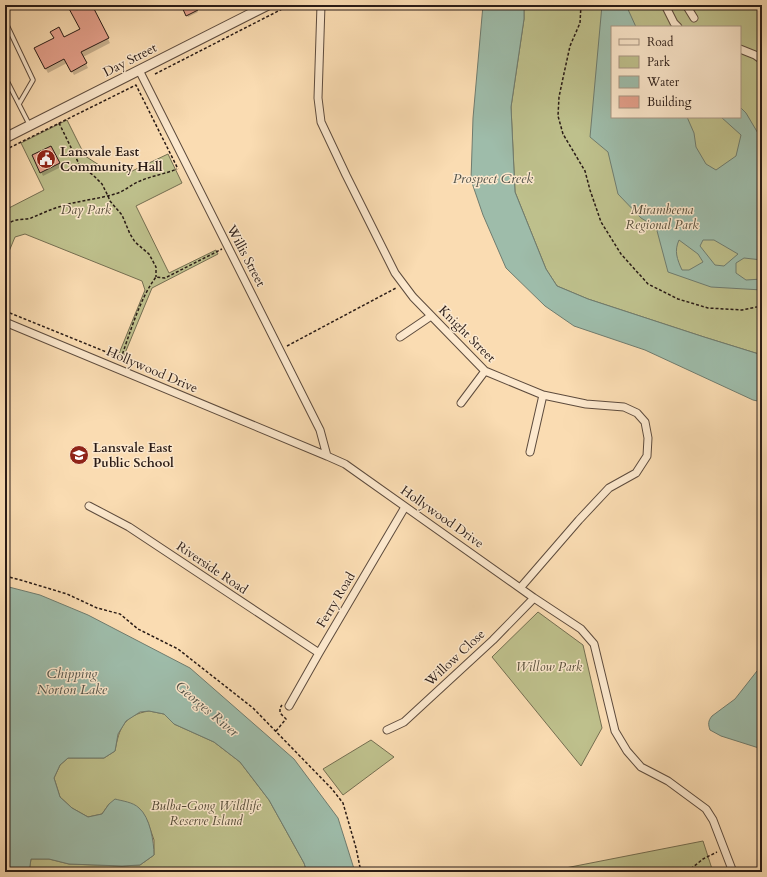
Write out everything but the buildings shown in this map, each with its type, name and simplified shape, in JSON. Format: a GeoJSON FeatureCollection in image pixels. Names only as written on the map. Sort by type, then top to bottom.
{"type":"FeatureCollection","features":[{"type":"Feature","properties":{"kind":"street","name":"Day Street"},"geometry":{"type":"LineString","coordinates":[[5,138],[268,5]]}},
{"type":"Feature","properties":{"kind":"street","name":"Knight Street"},"geometry":{"type":"LineString","coordinates":[[321,5],[318,98],[322,122],[346,175],[395,272],[413,297],[485,371],[544,395],[586,404],[624,407],[637,413],[645,422],[648,438],[647,456],[636,473],[609,488],[521,587]]}},
{"type":"Feature","properties":{"kind":"street"},"geometry":{"type":"LineString","coordinates":[[665,5],[677,26]]}},
{"type":"Feature","properties":{"kind":"street"},"geometry":{"type":"LineString","coordinates":[[686,5],[694,18]]}},
{"type":"Feature","properties":{"kind":"street"},"geometry":{"type":"LineString","coordinates":[[741,49],[755,55],[762,60]]}},
{"type":"Feature","properties":{"kind":"street","name":"Willis Street"},"geometry":{"type":"LineString","coordinates":[[139,70],[320,430],[328,456]]}},
{"type":"Feature","properties":{"kind":"street"},"geometry":{"type":"LineString","coordinates":[[400,337],[432,316]]}},
{"type":"Feature","properties":{"kind":"street","name":"Hollywood Drive"},"geometry":{"type":"LineString","coordinates":[[5,322],[345,464],[521,587],[534,598],[581,629],[594,644],[616,731],[627,751],[641,767],[668,781],[706,809],[713,820],[733,872]]}},
{"type":"Feature","properties":{"kind":"street"},"geometry":{"type":"LineString","coordinates":[[461,404],[485,371]]}},
{"type":"Feature","properties":{"kind":"street"},"geometry":{"type":"LineString","coordinates":[[530,452],[544,395]]}},
{"type":"Feature","properties":{"kind":"street","name":"Riverside Road"},"geometry":{"type":"LineString","coordinates":[[89,506],[128,527],[319,653]]}},
{"type":"Feature","properties":{"kind":"street","name":"Ferry Road"},"geometry":{"type":"LineString","coordinates":[[290,706],[319,653],[406,507]]}},
{"type":"Feature","properties":{"kind":"street","name":"Willow Close"},"geometry":{"type":"LineString","coordinates":[[387,730],[404,722],[493,640],[534,598]]}},
{"type":"Feature","properties":{"kind":"lane"},"geometry":{"type":"LineString","coordinates":[[5,21],[34,80],[19,104]]}},
{"type":"Feature","properties":{"kind":"lane"},"geometry":{"type":"LineString","coordinates":[[5,77],[30,126]]}},
{"type":"Feature","properties":{"kind":"path"},"geometry":{"type":"LineString","coordinates":[[155,74],[290,5]]}},
{"type":"Feature","properties":{"kind":"path"},"geometry":{"type":"LineString","coordinates":[[581,5],[580,23],[570,46],[559,97],[558,116],[563,134],[585,171],[601,222],[621,254],[648,284],[678,299],[708,308],[742,310],[762,306]]}},
{"type":"Feature","properties":{"kind":"path"},"geometry":{"type":"LineString","coordinates":[[5,150],[136,84],[178,169]]}},
{"type":"Feature","properties":{"kind":"path"},"geometry":{"type":"LineString","coordinates":[[5,311],[121,358],[137,315],[151,284],[156,277],[156,267],[149,254],[138,245],[130,234],[122,214],[110,201],[102,184],[93,175],[80,166],[59,122]]}},
{"type":"Feature","properties":{"kind":"path"},"geometry":{"type":"LineString","coordinates":[[5,230],[6,226],[10,222],[19,219],[28,219],[62,206],[108,196],[120,192],[140,181],[186,166]]}},
{"type":"Feature","properties":{"kind":"path"},"geometry":{"type":"LineString","coordinates":[[156,277],[165,278],[227,247]]}},
{"type":"Feature","properties":{"kind":"path"},"geometry":{"type":"LineString","coordinates":[[280,349],[403,284]]}},
{"type":"Feature","properties":{"kind":"path"},"geometry":{"type":"LineString","coordinates":[[5,576],[24,580],[67,594],[97,608],[120,614],[138,628],[178,649],[253,708],[332,789],[343,803],[356,848],[361,872]]}},
{"type":"Feature","properties":{"kind":"path"},"geometry":{"type":"LineString","coordinates":[[276,731],[286,719],[280,713],[280,708],[283,703],[290,706]]}},
{"type":"Feature","properties":{"kind":"path"},"geometry":{"type":"LineString","coordinates":[[687,872],[703,859],[725,850]]}},
{"type":"Feature","properties":{"kind":"path"},"geometry":{"type":"LineString","coordinates":[[646,872],[653,869],[665,872]]}},
{"type":"Feature","properties":{"kind":"green space","name":"Mirambeena Regional Park"},"geometry":{"type":"Polygon","coordinates":[[[524,5],[762,5],[762,355],[588,299],[557,286],[546,269],[515,192],[511,107],[524,19],[524,5]]]}},
{"type":"Feature","properties":{"kind":"green space","name":"Day Park"},"geometry":{"type":"Polygon","coordinates":[[[67,120],[85,156],[107,170],[130,172],[168,154],[182,183],[136,206],[169,273],[216,250],[218,254],[152,288],[123,358],[118,356],[145,290],[142,281],[25,234],[15,237],[5,261],[5,210],[44,190],[21,143],[67,120]]]}},
{"type":"Feature","properties":{"kind":"green space","name":"Willow Park"},"geometry":{"type":"Polygon","coordinates":[[[538,612],[583,645],[602,728],[581,766],[492,657],[538,612]]]}},
{"type":"Feature","properties":{"kind":"green space","name":"Bulba-Gong Wildlife Reserve Island"},"geometry":{"type":"Polygon","coordinates":[[[149,711],[164,714],[174,724],[214,742],[240,762],[269,800],[304,863],[307,872],[29,872],[31,859],[49,859],[69,864],[122,866],[140,865],[154,855],[154,840],[147,820],[109,804],[102,814],[88,817],[72,808],[60,797],[54,778],[60,765],[68,758],[104,758],[115,751],[118,736],[128,719],[149,711]]]}},
{"type":"Feature","properties":{"kind":"green space"},"geometry":{"type":"Polygon","coordinates":[[[371,740],[394,757],[343,795],[323,769],[371,740]]]}},
{"type":"Feature","properties":{"kind":"green space"},"geometry":{"type":"Polygon","coordinates":[[[703,841],[713,872],[545,872],[703,841]]]}},
{"type":"Feature","properties":{"kind":"water","name":"Prospect Creek"},"geometry":{"type":"Polygon","coordinates":[[[483,5],[524,5],[524,19],[511,107],[515,192],[546,269],[557,286],[588,299],[762,355],[762,402],[753,400],[645,350],[574,326],[545,306],[506,268],[483,215],[471,180],[473,118],[483,5]]]}},
{"type":"Feature","properties":{"kind":"water"},"geometry":{"type":"Polygon","coordinates":[[[602,5],[626,5],[636,26],[611,26],[611,118],[687,118],[694,133],[696,147],[706,164],[716,170],[736,156],[741,135],[722,118],[741,118],[741,108],[746,113],[762,140],[762,260],[744,258],[736,263],[736,273],[746,280],[762,279],[762,290],[711,287],[668,272],[656,227],[641,218],[618,194],[608,152],[590,137],[602,5]],[[679,240],[677,255],[682,270],[689,270],[703,262],[698,254],[679,240]],[[703,240],[700,246],[715,265],[724,266],[738,254],[714,240],[703,240]]]}},
{"type":"Feature","properties":{"kind":"water","name":"Chipping Norton Lake"},"geometry":{"type":"Polygon","coordinates":[[[5,586],[40,595],[88,615],[190,668],[294,759],[338,818],[355,872],[307,872],[304,863],[269,800],[240,762],[214,742],[174,724],[164,714],[149,711],[140,712],[126,721],[118,734],[115,751],[104,758],[68,758],[60,765],[54,778],[60,797],[72,808],[88,817],[102,814],[109,804],[115,799],[137,806],[143,812],[149,823],[154,855],[140,865],[122,866],[69,864],[49,859],[31,859],[29,872],[5,872],[5,586]]]}},
{"type":"Feature","properties":{"kind":"water"},"geometry":{"type":"Polygon","coordinates":[[[762,669],[762,688],[760,691],[761,706],[758,720],[762,731],[762,749],[721,736],[710,730],[709,723],[712,716],[735,699],[757,671],[762,669]]]}},
{"type":"Feature","properties":{"kind":"place","name":"Lansvale East Community Hall"},"geometry":{"type":"Point","coordinates":[46,159]}},
{"type":"Feature","properties":{"kind":"place","name":"Lansvale East Public School"},"geometry":{"type":"Point","coordinates":[79,455]}},
{"type":"Feature","properties":{"kind":"water label","name":"Georges River"},"geometry":{"type":"Point","coordinates":[207,709]}}]}
